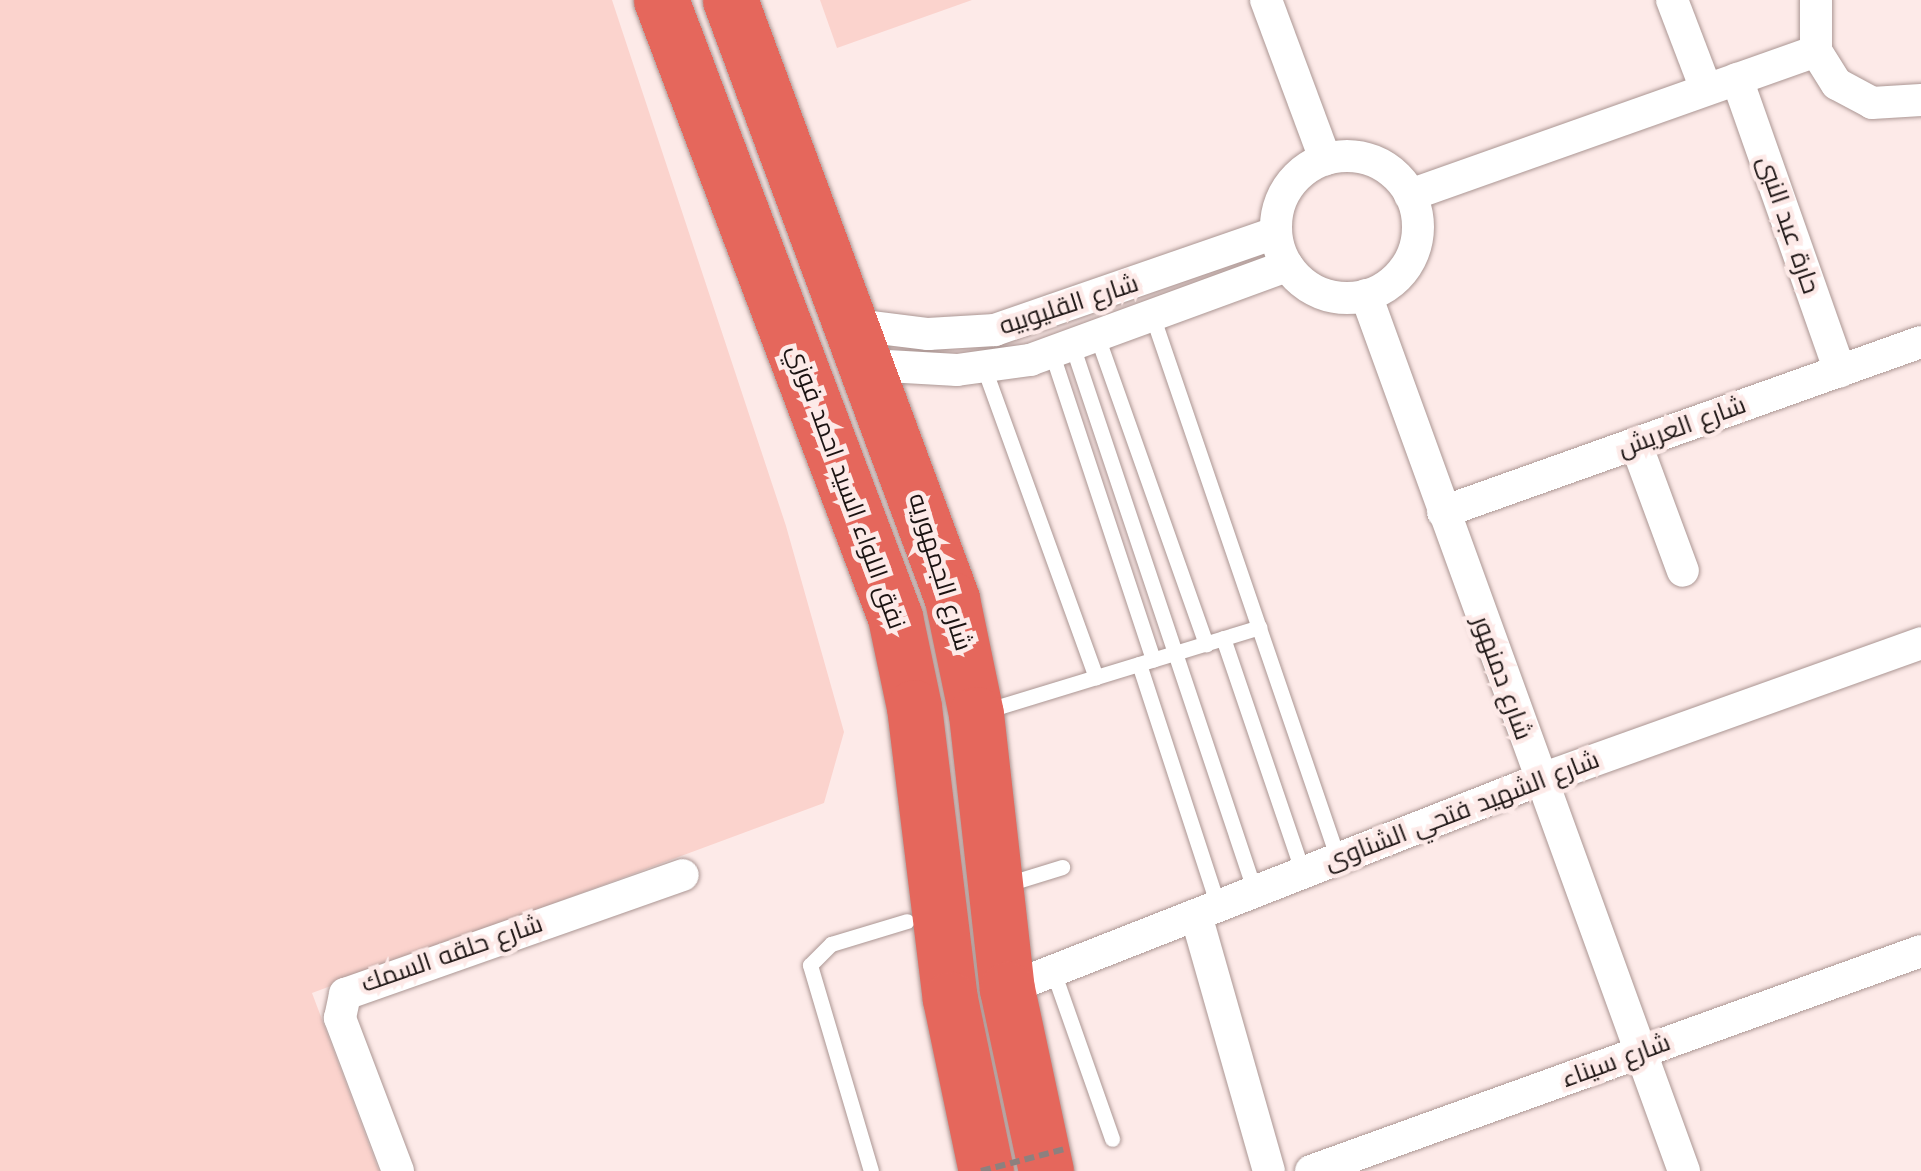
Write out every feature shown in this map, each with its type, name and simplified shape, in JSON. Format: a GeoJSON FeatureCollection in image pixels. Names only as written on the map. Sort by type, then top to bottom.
{"type":"FeatureCollection","features":[{"type":"Feature","properties":{"kind":"highway"},"geometry":{"type":"LineString","coordinates":[[648,0],[714,214],[864,625],[884,716],[928,1067],[952,1171]]}},
{"type":"Feature","properties":{"kind":"highway","name":"نفق اللواء السيد احمد فوزي"},"geometry":{"type":"LineString","coordinates":[[661,0],[899,631],[950,1000],[984,1171]]}},
{"type":"Feature","properties":{"kind":"highway","name":"نفق اللواء السيد احمد فوزي"},"geometry":{"type":"LineString","coordinates":[[731,3],[746,110],[932,648],[978,994],[1016,1171]]}},
{"type":"Feature","properties":{"kind":"highway","name":"شارع الجمهوريه"},"geometry":{"type":"LineString","coordinates":[[731,3],[941,562],[976,714],[996,887],[1030,980],[1056,1160]]}},
{"type":"Feature","properties":{"kind":"street"},"geometry":{"type":"LineString","coordinates":[[1266,0],[1325,160]]}},
{"type":"Feature","properties":{"kind":"street"},"geometry":{"type":"LineString","coordinates":[[1672,0],[1706,90]]}},
{"type":"Feature","properties":{"kind":"street"},"geometry":{"type":"LineString","coordinates":[[1816,0],[1816,51],[1853,95],[1892,106],[1921,100]]}},
{"type":"Feature","properties":{"kind":"street"},"geometry":{"type":"LineString","coordinates":[[1410,195],[1816,51]]}},
{"type":"Feature","properties":{"kind":"street","name":"حارة عبد النبى"},"geometry":{"type":"LineString","coordinates":[[1737,79],[1840,371]]}},
{"type":"Feature","properties":{"kind":"street"},"geometry":{"type":"LineString","coordinates":[[1365,158],[1383,166],[1410,195],[1418,229],[1408,264],[1366,295],[1330,296],[1287,266],[1275,233],[1282,195],[1308,167],[1325,160],[1365,158]]}},
{"type":"Feature","properties":{"kind":"street","name":"شارع القليوبيه"},"geometry":{"type":"LineString","coordinates":[[862,344],[928,334],[996,330],[1275,233]]}},
{"type":"Feature","properties":{"kind":"street","name":"شارع القليوبيه"},"geometry":{"type":"LineString","coordinates":[[862,344],[984,368],[1074,347],[1287,266]]}},
{"type":"Feature","properties":{"kind":"street","name":"شارع دمنهور"},"geometry":{"type":"LineString","coordinates":[[1366,295],[1538,780],[1684,1171]]}},
{"type":"Feature","properties":{"kind":"street","name":"شارع العريش"},"geometry":{"type":"LineString","coordinates":[[1443,512],[1921,342]]}},
{"type":"Feature","properties":{"kind":"street"},"geometry":{"type":"LineString","coordinates":[[1636,444],[1683,571]]}},
{"type":"Feature","properties":{"kind":"street","name":"شارع الشهيد فتحي الشناوى"},"geometry":{"type":"LineString","coordinates":[[1030,980],[1538,780],[1921,643]]}},
{"type":"Feature","properties":{"kind":"street","name":"شارع حلقه السمك"},"geometry":{"type":"LineString","coordinates":[[398,1171],[340,1018],[345,994],[684,875]]}},
{"type":"Feature","properties":{"kind":"street"},"geometry":{"type":"LineString","coordinates":[[1207,910],[1269,1171]]}},
{"type":"Feature","properties":{"kind":"street","name":"شارع سيناء"},"geometry":{"type":"LineString","coordinates":[[1311,1171],[1921,952]]}},
{"type":"Feature","properties":{"kind":"lane"},"geometry":{"type":"LineString","coordinates":[[1153,318],[1338,859]]}},
{"type":"Feature","properties":{"kind":"lane"},"geometry":{"type":"LineString","coordinates":[[1074,347],[1206,644]]}},
{"type":"Feature","properties":{"kind":"lane"},"geometry":{"type":"LineString","coordinates":[[1074,347],[1255,892]]}},
{"type":"Feature","properties":{"kind":"lane"},"geometry":{"type":"LineString","coordinates":[[1074,347],[1207,910]]}},
{"type":"Feature","properties":{"kind":"lane"},"geometry":{"type":"LineString","coordinates":[[984,368],[1096,677]]}},
{"type":"Feature","properties":{"kind":"lane"},"geometry":{"type":"LineString","coordinates":[[976,714],[1259,628]]}},
{"type":"Feature","properties":{"kind":"lane"},"geometry":{"type":"LineString","coordinates":[[1223,638],[1303,872]]}},
{"type":"Feature","properties":{"kind":"lane"},"geometry":{"type":"LineString","coordinates":[[996,887],[1062,866]]}},
{"type":"Feature","properties":{"kind":"lane"},"geometry":{"type":"LineString","coordinates":[[871,1171],[810,965],[831,944],[907,921]]}},
{"type":"Feature","properties":{"kind":"lane"},"geometry":{"type":"LineString","coordinates":[[1030,980],[1112,1139]]}},
{"type":"Feature","properties":{"kind":"path"},"geometry":{"type":"LineString","coordinates":[[984,1171],[1056,1160]]}},
{"type":"Feature","properties":{"kind":"shaded area"},"geometry":{"type":"Polygon","coordinates":[[[0,0],[612,0],[786,526],[844,732],[824,803],[312,993],[379,1171],[0,1171],[0,0]]]}},
{"type":"Feature","properties":{"kind":"shaded area"},"geometry":{"type":"Polygon","coordinates":[[[820,0],[972,0],[837,48],[820,0]]]}}]}
